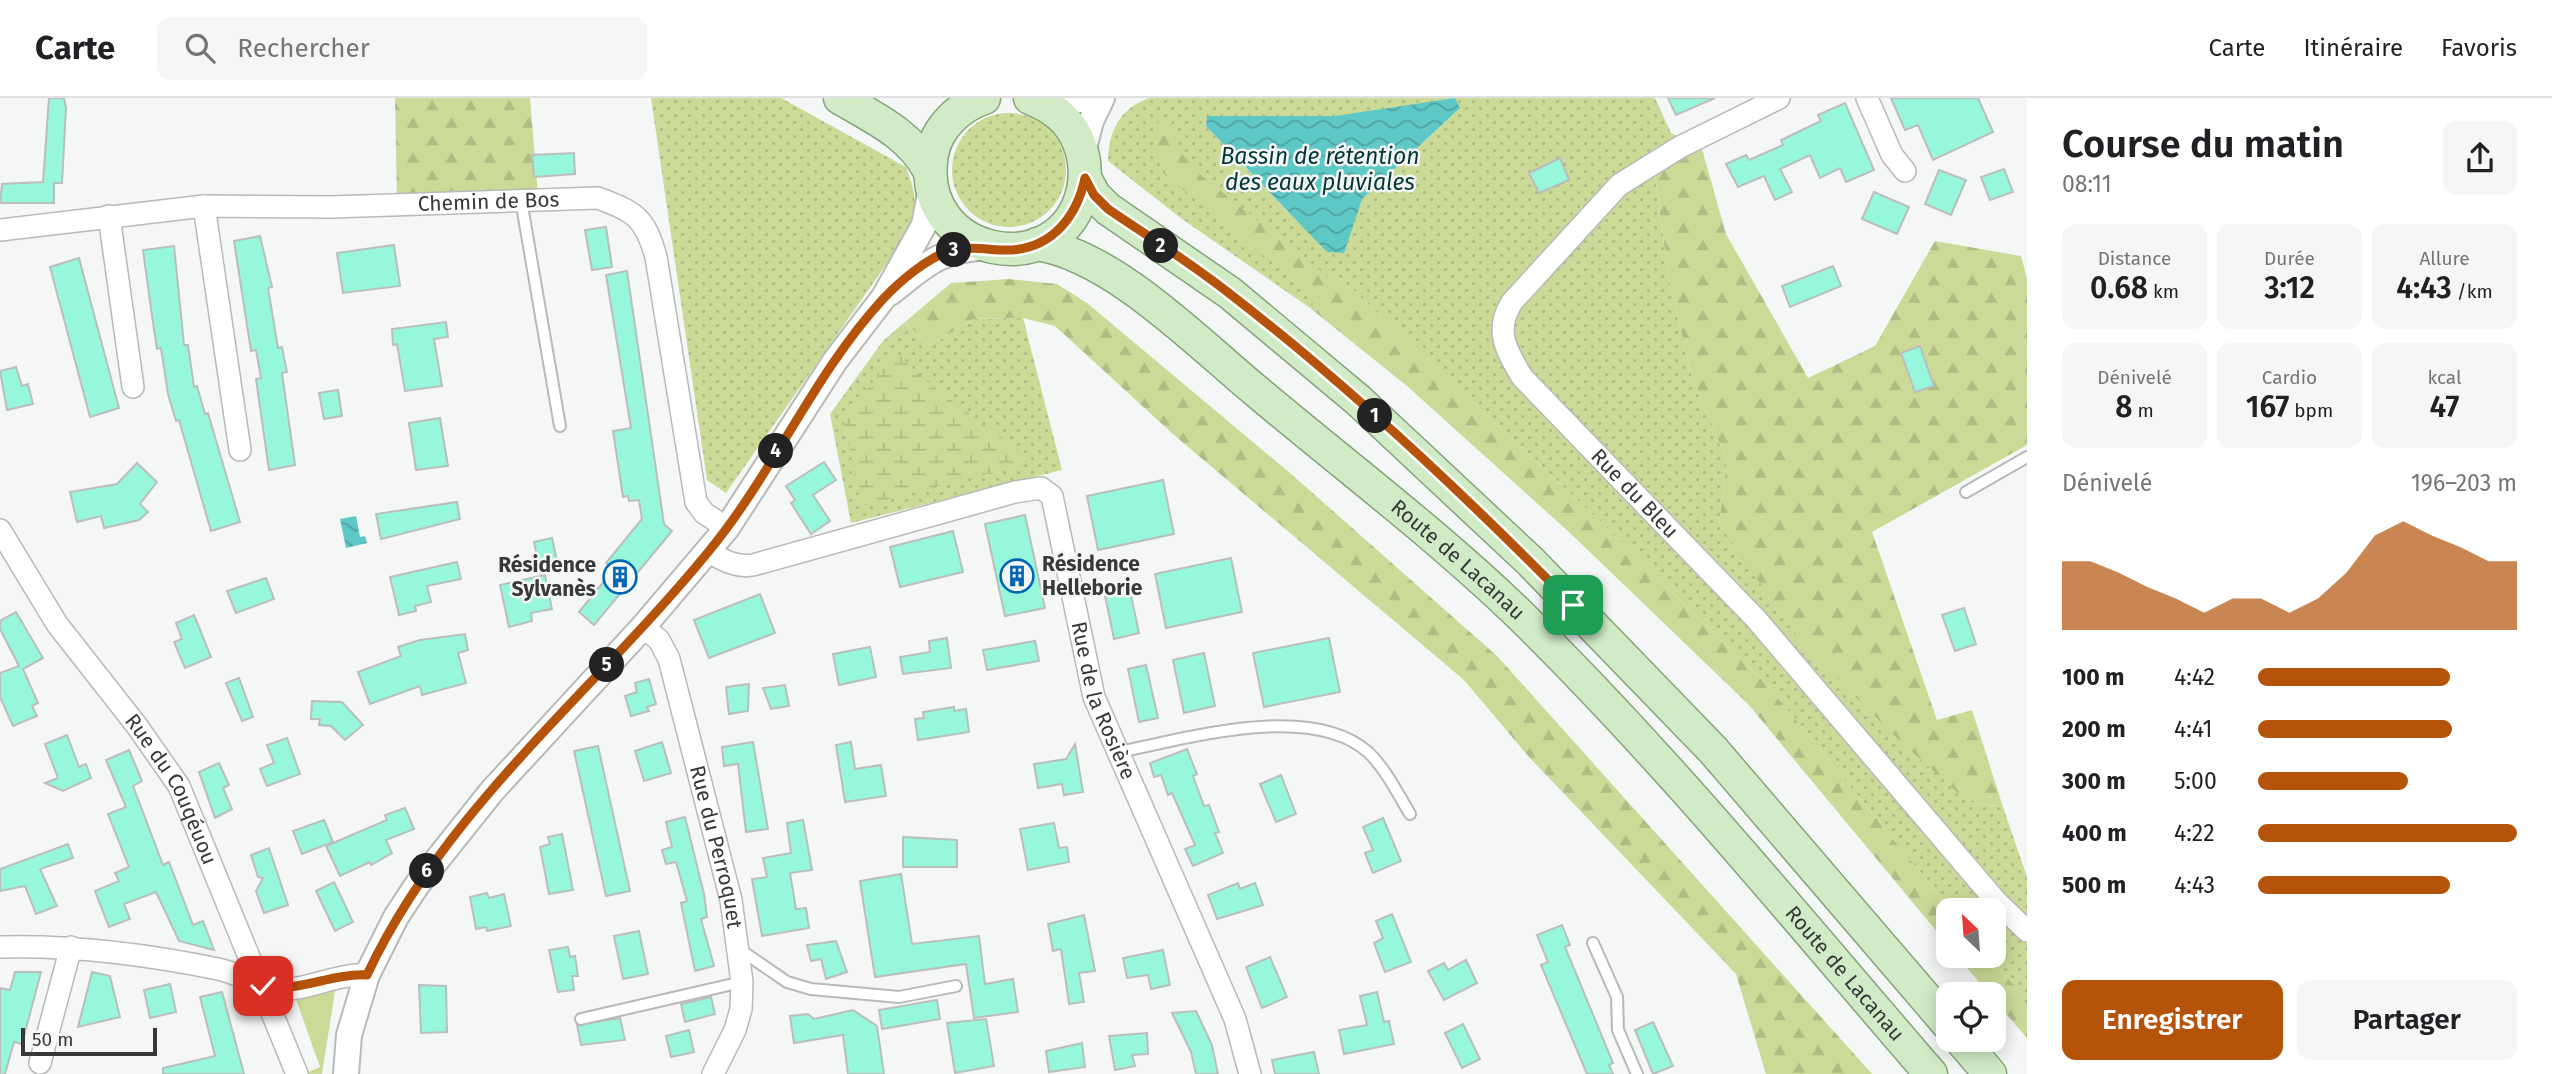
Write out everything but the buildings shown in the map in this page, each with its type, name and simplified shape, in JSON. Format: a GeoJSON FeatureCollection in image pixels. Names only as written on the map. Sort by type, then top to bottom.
{"type":"FeatureCollection","features":[{"type":"Feature","properties":{"kind":"main road"},"geometry":{"type":"LineString","coordinates":[[840,98],[907,139],[919,152],[938,209],[950,225],[966,238],[985,247],[1011,250],[1037,244],[1056,233],[1071,218],[1081,199],[1084,165]]}},
{"type":"Feature","properties":{"kind":"main road"},"geometry":{"type":"LineString","coordinates":[[972,98],[983,98]]}},
{"type":"Feature","properties":{"kind":"main road"},"geometry":{"type":"LineString","coordinates":[[930,180],[933,147],[944,126],[961,110],[983,98]]}},
{"type":"Feature","properties":{"kind":"main road"},"geometry":{"type":"LineString","coordinates":[[1038,101],[1062,117],[1075,133],[1094,195],[1108,209],[1230,293],[1358,400],[1530,561],[1713,750],[1936,1010]]}},
{"type":"Feature","properties":{"kind":"main road","name":"Route de Lacanau"},"geometry":{"type":"LineString","coordinates":[[1037,244],[1060,247],[1088,258],[1144,298],[1428,532],[1517,613],[1676,778],[1931,1074]]}},
{"type":"Feature","properties":{"kind":"main road"},"geometry":{"type":"LineString","coordinates":[[1971,1052],[1990,1074]]}},
{"type":"Feature","properties":{"kind":"street"},"geometry":{"type":"LineString","coordinates":[[1038,101],[1096,98]]}},
{"type":"Feature","properties":{"kind":"street"},"geometry":{"type":"LineString","coordinates":[[1084,165],[1091,121],[1102,98]]}},
{"type":"Feature","properties":{"kind":"street","name":"Rue du Bleu"},"geometry":{"type":"LineString","coordinates":[[1779,98],[1681,147],[1619,185],[1512,302],[1504,315],[1501,333],[1506,350],[1522,377],[1756,619],[1953,851],[2027,931]]}},
{"type":"Feature","properties":{"kind":"street"},"geometry":{"type":"LineString","coordinates":[[1867,98],[1892,155],[1905,171]]}},
{"type":"Feature","properties":{"kind":"street"},"geometry":{"type":"LineString","coordinates":[[346,1074],[349,1035],[367,975],[396,917],[431,866],[492,791],[643,626],[727,528],[835,361],[884,297],[924,225],[930,180]]}},
{"type":"Feature","properties":{"kind":"street","name":"Chemin de Bos"},"geometry":{"type":"LineString","coordinates":[[0,230],[204,206],[332,207],[598,198],[626,208],[649,229],[656,257],[692,490],[704,513],[727,528]]}},
{"type":"Feature","properties":{"kind":"street"},"geometry":{"type":"LineString","coordinates":[[204,206],[240,450]]}},
{"type":"Feature","properties":{"kind":"street"},"geometry":{"type":"LineString","coordinates":[[109,216],[133,387]]}},
{"type":"Feature","properties":{"kind":"street"},"geometry":{"type":"LineString","coordinates":[[884,297],[934,258],[948,251],[985,247]]}},
{"type":"Feature","properties":{"kind":"street","name":"Rue de la Rosière"},"geometry":{"type":"LineString","coordinates":[[709,552],[728,562],[743,566],[753,565],[883,527],[1041,488],[1052,496],[1094,697],[1235,1019],[1250,1074]]}},
{"type":"Feature","properties":{"kind":"street","name":"Rue du Couqéuou"},"geometry":{"type":"LineString","coordinates":[[0,530],[57,624],[137,726],[179,786],[297,1074]]}},
{"type":"Feature","properties":{"kind":"street","name":"Rue du Perroquet"},"geometry":{"type":"LineString","coordinates":[[643,626],[659,640],[669,659],[731,900],[742,982],[741,1009],[735,1030],[713,1074]]}},
{"type":"Feature","properties":{"kind":"street"},"geometry":{"type":"LineString","coordinates":[[0,947],[71,947],[164,958],[236,973],[263,986],[281,990],[348,974],[367,975]]}},
{"type":"Feature","properties":{"kind":"street"},"geometry":{"type":"LineString","coordinates":[[40,1063],[71,947]]}},
{"type":"Feature","properties":{"kind":"lane"},"geometry":{"type":"LineString","coordinates":[[521,201],[560,426]]}},
{"type":"Feature","properties":{"kind":"lane"},"geometry":{"type":"LineString","coordinates":[[1966,492],[2027,457]]}},
{"type":"Feature","properties":{"kind":"lane"},"geometry":{"type":"LineString","coordinates":[[1118,752],[1205,735],[1289,725],[1340,734],[1369,753],[1410,814]]}},
{"type":"Feature","properties":{"kind":"lane"},"geometry":{"type":"LineString","coordinates":[[1593,943],[1617,997],[1618,1030],[1637,1074]]}},
{"type":"Feature","properties":{"kind":"lane"},"geometry":{"type":"LineString","coordinates":[[737,947],[787,982],[811,989],[899,997],[956,986]]}},
{"type":"Feature","properties":{"kind":"lane"},"geometry":{"type":"LineString","coordinates":[[580,1019],[742,982]]}},
{"type":"Feature","properties":{"kind":"green space"},"geometry":{"type":"Polygon","coordinates":[[[395,98],[530,98],[538,195],[397,199],[395,98]]]}},
{"type":"Feature","properties":{"kind":"green space"},"geometry":{"type":"Polygon","coordinates":[[[651,98],[781,98],[906,167],[915,201],[913,218],[897,249],[726,493],[707,480],[651,98]]]}},
{"type":"Feature","properties":{"kind":"green space"},"geometry":{"type":"Polygon","coordinates":[[[1149,98],[1655,98],[1671,133],[1702,149],[1655,175],[1669,281],[1692,377],[1727,461],[1719,524],[1754,571],[1968,802],[2003,807],[2027,877],[2027,1000],[1999,968],[2006,968],[2006,898],[1941,898],[1768,686],[1588,510],[1338,276],[1310,308],[1182,219],[1108,161],[1114,131],[1130,108],[1149,98]],[[1459,109],[1335,116],[1207,117],[1206,126],[1289,213],[1362,199],[1459,109]]]}},
{"type":"Feature","properties":{"kind":"green space"},"geometry":{"type":"Polygon","coordinates":[[[1009,113],[1031,117],[1050,129],[1062,148],[1066,170],[1062,192],[1050,211],[1031,223],[1009,227],[987,223],[968,211],[956,192],[952,170],[956,148],[968,129],[987,117],[1009,113]]]}},
{"type":"Feature","properties":{"kind":"green space"},"geometry":{"type":"Polygon","coordinates":[[[1159,119],[1171,119],[1177,149],[1202,176],[1333,281],[1338,276],[1588,510],[1768,686],[1941,898],[1936,898],[1936,931],[1748,704],[1569,532],[1407,386],[1310,308],[1319,297],[1286,274],[1163,173],[1153,148],[1159,119]]]}},
{"type":"Feature","properties":{"kind":"green space"},"geometry":{"type":"Polygon","coordinates":[[[1702,149],[1726,234],[1808,378],[1875,346],[1935,241],[2021,256],[2027,278],[2027,445],[1872,532],[1937,720],[1972,710],[2003,807],[1968,802],[1895,736],[1803,645],[1719,524],[1727,461],[1692,377],[1669,281],[1655,175],[1702,149]]]}},
{"type":"Feature","properties":{"kind":"green space"},"geometry":{"type":"Polygon","coordinates":[[[1009,279],[1057,284],[1087,303],[1290,473],[1497,656],[1872,1074],[1766,1074],[1736,974],[1529,757],[1464,680],[1174,435],[1055,326],[1023,318],[973,319],[930,346],[905,322],[951,283],[1009,279]]]}},
{"type":"Feature","properties":{"kind":"green space"},"geometry":{"type":"Polygon","coordinates":[[[1023,318],[1062,470],[851,523],[830,414],[883,341],[905,322],[930,346],[973,319],[1023,318]]]}},
{"type":"Feature","properties":{"kind":"green space"},"geometry":{"type":"Polygon","coordinates":[[[896,352],[929,383],[1034,462],[861,506],[844,419],[896,352]]]}},
{"type":"Feature","properties":{"kind":"green space"},"geometry":{"type":"Polygon","coordinates":[[[1967,968],[1999,968],[2027,1000],[2027,1038],[2006,1014],[2006,982],[1979,982],[1967,968]]]}},
{"type":"Feature","properties":{"kind":"green space"},"geometry":{"type":"Polygon","coordinates":[[[329,990],[335,991],[322,1074],[304,1074],[320,1067],[296,999],[329,990]]]}},
{"type":"Feature","properties":{"kind":"water","name":"Bassin de rétention des eaux pluviales"},"geometry":{"type":"Polygon","coordinates":[[[1455,98],[1460,108],[1362,199],[1344,253],[1327,252],[1206,126],[1207,116],[1335,116],[1455,98]]]}},
{"type":"Feature","properties":{"kind":"water"},"geometry":{"type":"Polygon","coordinates":[[[356,516],[360,537],[365,536],[367,543],[346,548],[340,519],[356,516]]]}},
{"type":"Feature","properties":{"kind":"place","name":"Résidence Helleborie"},"geometry":{"type":"Point","coordinates":[1017,576]}},
{"type":"Feature","properties":{"kind":"place","name":"Résidence Sylvanès"},"geometry":{"type":"Point","coordinates":[620,577]}},
{"type":"Feature","properties":{"kind":"route"},"geometry":{"type":"LineString","coordinates":[[263,986],[281,990],[348,974],[367,975],[396,917],[416,885],[492,791],[709,552],[835,361],[884,297],[934,258],[948,251],[985,247],[1011,250],[1037,244],[1056,233],[1071,218],[1081,199],[1085,178],[1094,195],[1108,209],[1230,293],[1358,400],[1438,472],[1573,605]]}}]}
